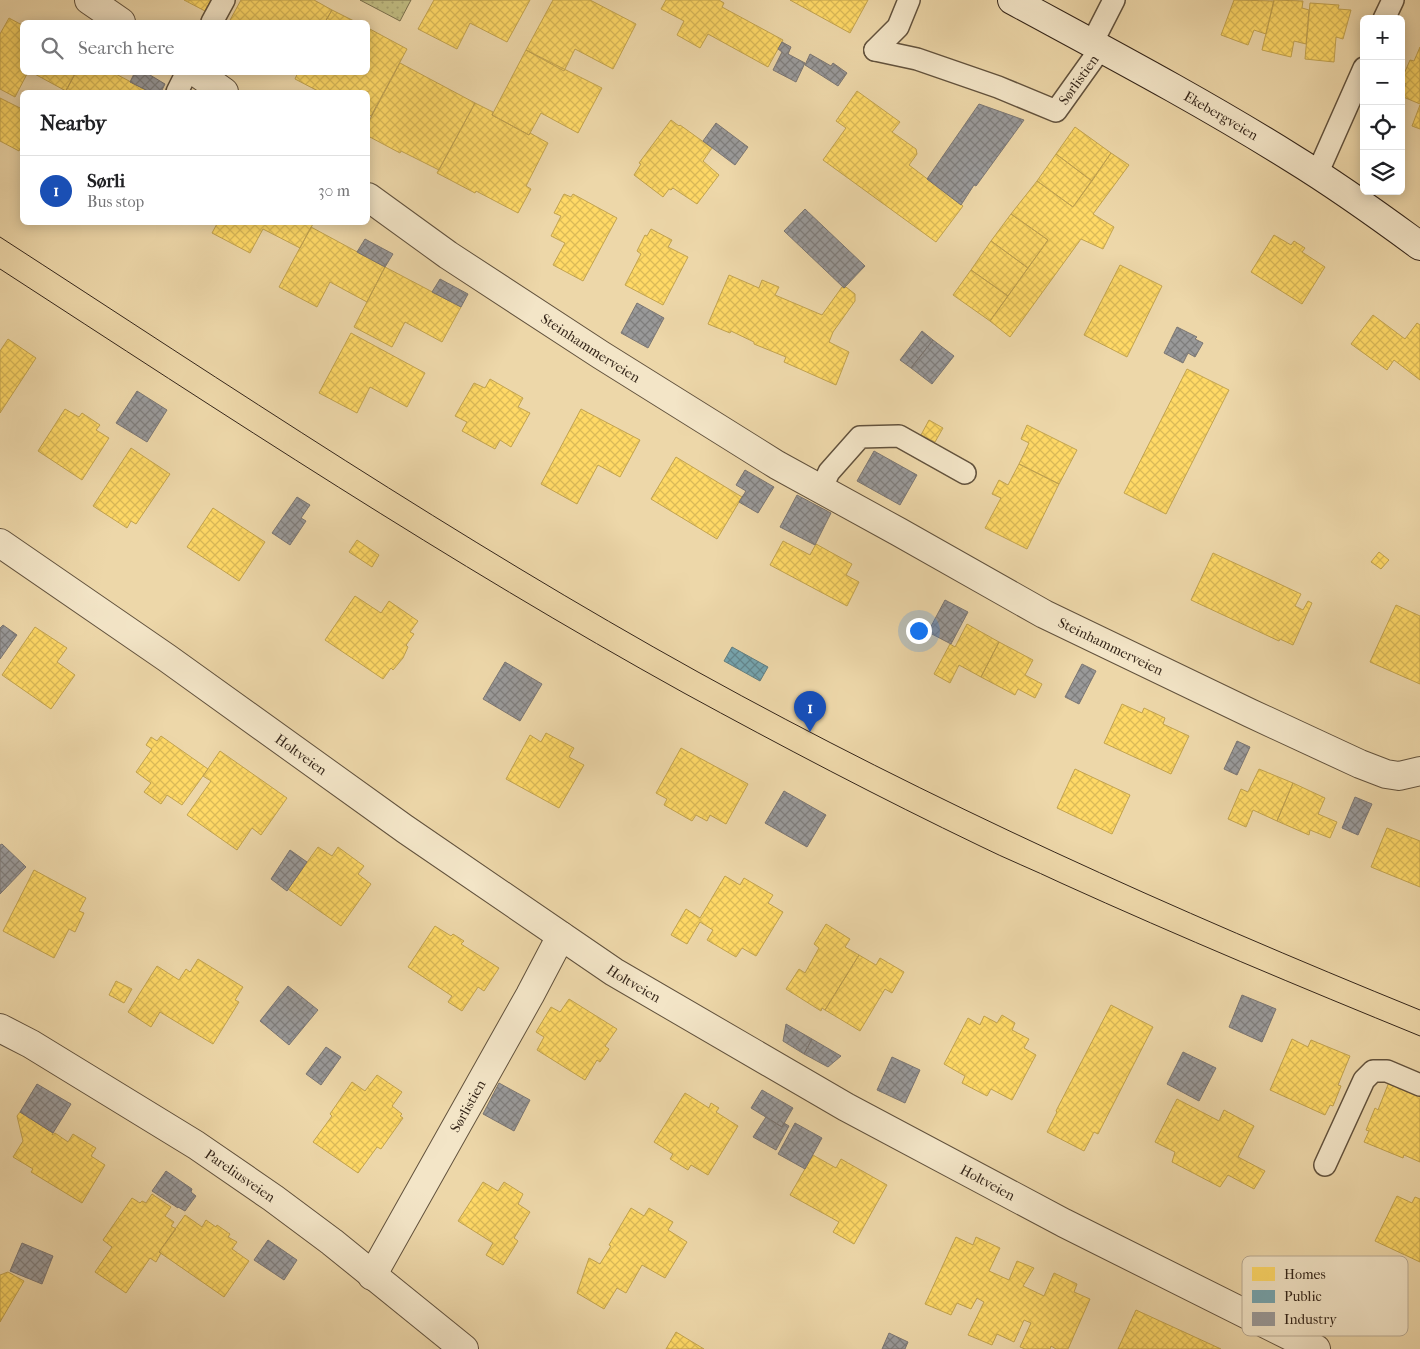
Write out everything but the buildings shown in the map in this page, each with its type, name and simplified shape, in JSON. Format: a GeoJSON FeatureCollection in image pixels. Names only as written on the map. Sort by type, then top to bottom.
{"type":"FeatureCollection","features":[{"type":"Feature","properties":{"kind":"street"},"geometry":{"type":"LineString","coordinates":[[89,0],[119,20]]}},
{"type":"Feature","properties":{"kind":"street","name":"Ekebergveien"},"geometry":{"type":"LineString","coordinates":[[1012,0],[1194,99],[1317,174],[1420,246]]}},
{"type":"Feature","properties":{"kind":"street"},"geometry":{"type":"LineString","coordinates":[[200,75],[221,90]]}},
{"type":"Feature","properties":{"kind":"street","name":"Steinhammerveien"},"geometry":{"type":"LineString","coordinates":[[370,198],[448,255],[601,355],[777,465],[1044,614],[1214,696],[1386,774],[1417,776]]}},
{"type":"Feature","properties":{"kind":"street","name":"Holtveien"},"geometry":{"type":"LineString","coordinates":[[0,543],[168,658],[405,829],[614,972],[846,1107],[1056,1218],[1242,1312]]}},
{"type":"Feature","properties":{"kind":"street","name":"Sørlistien"},"geometry":{"type":"LineString","coordinates":[[372,1276],[530,995],[561,936]]}},
{"type":"Feature","properties":{"kind":"street","name":"Pareliusveien"},"geometry":{"type":"LineString","coordinates":[[0,1028],[31,1044],[196,1145],[273,1198],[464,1349]]}},
{"type":"Feature","properties":{"kind":"street","name":"Holtveien"},"geometry":{"type":"LineString","coordinates":[[1290,1336],[1316,1349]]}},
{"type":"Feature","properties":{"kind":"lane"},"geometry":{"type":"LineString","coordinates":[[213,20],[224,0]]}},
{"type":"Feature","properties":{"kind":"lane","name":"Sørlistien"},"geometry":{"type":"LineString","coordinates":[[909,0],[898,27],[875,50],[918,59],[998,87],[1056,111],[1097,45],[1114,0]]}},
{"type":"Feature","properties":{"kind":"lane"},"geometry":{"type":"LineString","coordinates":[[1386,15],[1393,0]]}},
{"type":"Feature","properties":{"kind":"lane"},"geometry":{"type":"LineString","coordinates":[[178,90],[186,75]]}},
{"type":"Feature","properties":{"kind":"lane"},"geometry":{"type":"LineString","coordinates":[[1317,174],[1360,77]]}},
{"type":"Feature","properties":{"kind":"lane"},"geometry":{"type":"LineString","coordinates":[[821,489],[829,472],[860,437],[899,436],[965,473]]}},
{"type":"Feature","properties":{"kind":"lane"},"geometry":{"type":"LineString","coordinates":[[1325,1165],[1364,1080],[1373,1070],[1387,1070],[1420,1085]]}},
{"type":"Feature","properties":{"kind":"shaded area"},"geometry":{"type":"Polygon","coordinates":[[[360,0],[411,0],[400,21],[360,0]]]}},
{"type":"Feature","properties":{"kind":"tram line"},"geometry":{"type":"LineString","coordinates":[[0,237],[432,515],[520,569],[698,672],[875,765],[1054,852],[1236,933],[1420,1010]]}},
{"type":"Feature","properties":{"kind":"tram line"},"geometry":{"type":"LineString","coordinates":[[0,269],[338,487],[596,643],[720,713],[868,790],[1000,855],[1195,942],[1420,1036]]}},
{"type":"Feature","properties":{"kind":"place","name":"Sørli"},"geometry":{"type":"Point","coordinates":[810,732]}}]}
